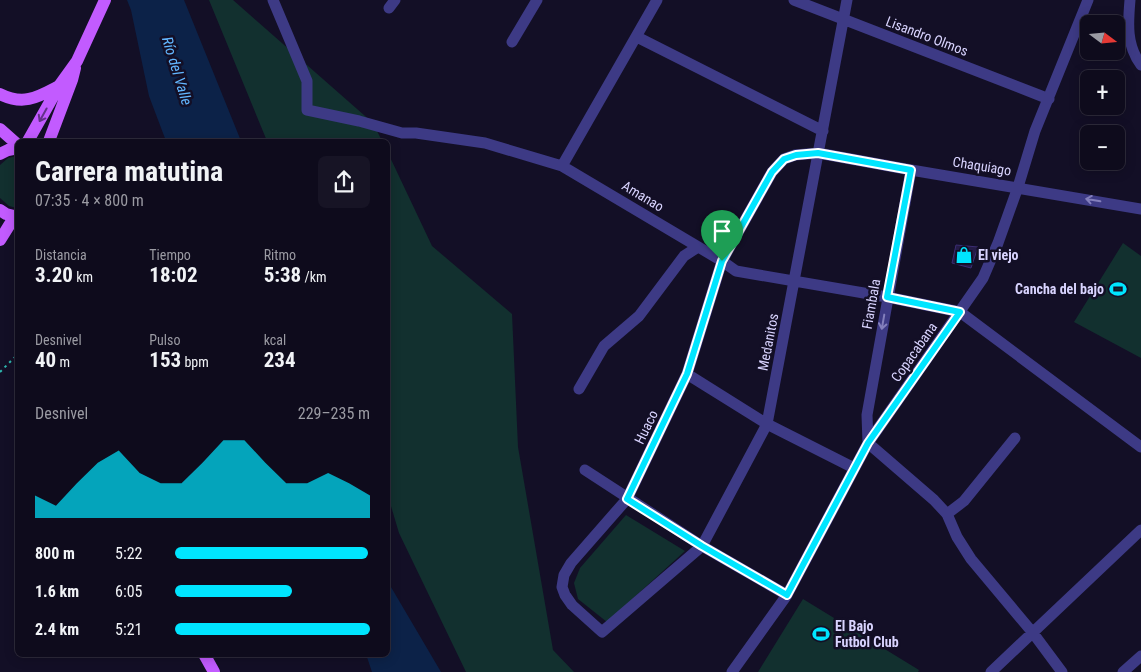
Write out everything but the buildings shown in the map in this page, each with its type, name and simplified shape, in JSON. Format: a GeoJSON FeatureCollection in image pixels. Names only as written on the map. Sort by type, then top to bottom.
{"type":"FeatureCollection","features":[{"type":"Feature","properties":{"kind":"main road"},"geometry":{"type":"LineString","coordinates":[[29,139],[59,86],[77,60],[105,0]]}},
{"type":"Feature","properties":{"kind":"main road"},"geometry":{"type":"LineString","coordinates":[[51,139],[72,80],[77,60]]}},
{"type":"Feature","properties":{"kind":"main road"},"geometry":{"type":"LineString","coordinates":[[0,94],[18,101],[34,99],[59,86]]}},
{"type":"Feature","properties":{"kind":"main road"},"geometry":{"type":"LineString","coordinates":[[0,129],[15,144]]}},
{"type":"Feature","properties":{"kind":"main road"},"geometry":{"type":"LineString","coordinates":[[0,154],[15,147]]}},
{"type":"Feature","properties":{"kind":"main road"},"geometry":{"type":"LineString","coordinates":[[0,210],[15,216]]}},
{"type":"Feature","properties":{"kind":"main road"},"geometry":{"type":"LineString","coordinates":[[0,240],[15,220]]}},
{"type":"Feature","properties":{"kind":"main road"},"geometry":{"type":"LineString","coordinates":[[206,657],[214,672]]}},
{"type":"Feature","properties":{"kind":"street","name":"Amanao"},"geometry":{"type":"LineString","coordinates":[[273,0],[307,81],[307,110],[360,121],[402,133],[416,133],[485,143],[562,166],[736,271],[887,297],[960,312]]}},
{"type":"Feature","properties":{"kind":"street"},"geometry":{"type":"LineString","coordinates":[[512,42],[537,0]]}},
{"type":"Feature","properties":{"kind":"street"},"geometry":{"type":"LineString","coordinates":[[562,166],[657,0]]}},
{"type":"Feature","properties":{"kind":"street","name":"Lisandro Olmos"},"geometry":{"type":"LineString","coordinates":[[794,0],[1049,99]]}},
{"type":"Feature","properties":{"kind":"street","name":"Medanitos"},"geometry":{"type":"LineString","coordinates":[[602,632],[702,546],[767,424],[847,0]]}},
{"type":"Feature","properties":{"kind":"street","name":"Copacabana"},"geometry":{"type":"LineString","coordinates":[[732,672],[787,595],[868,443],[983,278],[1018,187],[1035,131],[1088,0]]}},
{"type":"Feature","properties":{"kind":"street"},"geometry":{"type":"LineString","coordinates":[[1130,0],[1129,42],[1136,59],[1141,65]]}},
{"type":"Feature","properties":{"kind":"street"},"geometry":{"type":"LineString","coordinates":[[637,36],[823,131]]}},
{"type":"Feature","properties":{"kind":"street","name":"Chaquiago"},"geometry":{"type":"LineString","coordinates":[[722,261],[772,172],[784,159],[796,155],[818,153],[1141,209]]}},
{"type":"Feature","properties":{"kind":"street","name":"Fiambala"},"geometry":{"type":"LineString","coordinates":[[868,443],[867,415],[911,170]]}},
{"type":"Feature","properties":{"kind":"street"},"geometry":{"type":"LineString","coordinates":[[579,390],[604,346],[639,316],[684,256],[698,247]]}},
{"type":"Feature","properties":{"kind":"street","name":"Huaco"},"geometry":{"type":"LineString","coordinates":[[602,632],[572,605],[565,595],[562,587],[564,575],[571,563],[627,499],[687,374],[722,261]]}},
{"type":"Feature","properties":{"kind":"street"},"geometry":{"type":"LineString","coordinates":[[960,312],[1141,447]]}},
{"type":"Feature","properties":{"kind":"street"},"geometry":{"type":"LineString","coordinates":[[687,374],[767,424],[854,468]]}},
{"type":"Feature","properties":{"kind":"street"},"geometry":{"type":"LineString","coordinates":[[947,514],[964,501],[1015,438]]}},
{"type":"Feature","properties":{"kind":"street"},"geometry":{"type":"LineString","coordinates":[[868,443],[934,500],[947,514],[956,537],[971,559],[1033,633],[1062,672]]}},
{"type":"Feature","properties":{"kind":"street"},"geometry":{"type":"LineString","coordinates":[[585,470],[702,546],[787,595]]}},
{"type":"Feature","properties":{"kind":"street"},"geometry":{"type":"LineString","coordinates":[[991,672],[1141,530]]}},
{"type":"Feature","properties":{"kind":"street"},"geometry":{"type":"LineString","coordinates":[[1123,672],[1141,656]]}},
{"type":"Feature","properties":{"kind":"path"},"geometry":{"type":"LineString","coordinates":[[0,372],[15,357]]}},
{"type":"Feature","properties":{"kind":"green space"},"geometry":{"type":"Polygon","coordinates":[[[209,0],[233,0],[373,123],[381,139],[266,139],[209,0]]]}},
{"type":"Feature","properties":{"kind":"green space"},"geometry":{"type":"Polygon","coordinates":[[[15,156],[15,207],[9,206],[0,198],[0,165],[8,158],[15,156]]]}},
{"type":"Feature","properties":{"kind":"green space"},"geometry":{"type":"Polygon","coordinates":[[[390,157],[432,246],[512,314],[518,447],[553,650],[574,672],[466,672],[399,533],[390,503],[390,157]]]}},
{"type":"Feature","properties":{"kind":"green space","name":"Cancha del bajo"},"geometry":{"type":"Polygon","coordinates":[[[1123,243],[1141,256],[1141,358],[1074,322],[1123,243]]]}},
{"type":"Feature","properties":{"kind":"green space"},"geometry":{"type":"Polygon","coordinates":[[[626,515],[685,551],[607,622],[578,599],[574,583],[580,568],[626,515]]]}},
{"type":"Feature","properties":{"kind":"green space","name":"El Bajo Futbol Club"},"geometry":{"type":"Polygon","coordinates":[[[803,599],[919,670],[918,672],[758,672],[803,599]]]}},
{"type":"Feature","properties":{"kind":"water","name":"Río del Valle"},"geometry":{"type":"Polygon","coordinates":[[[127,0],[184,0],[240,139],[165,139],[149,96],[131,10],[127,0]]]}},
{"type":"Feature","properties":{"kind":"water"},"geometry":{"type":"Polygon","coordinates":[[[390,585],[441,672],[372,672],[367,657],[390,657],[390,585]]]}},
{"type":"Feature","properties":{"kind":"place","name":"El viejo"},"geometry":{"type":"Point","coordinates":[964,255]}},
{"type":"Feature","properties":{"kind":"place","name":"Cancha del bajo"},"geometry":{"type":"Point","coordinates":[1118,289]}},
{"type":"Feature","properties":{"kind":"place","name":"El Bajo Futbol Club"},"geometry":{"type":"Point","coordinates":[821,634]}},
{"type":"Feature","properties":{"kind":"route"},"geometry":{"type":"LineString","coordinates":[[818,153],[911,170],[887,297],[960,312],[868,443],[787,595],[702,546],[627,499],[687,374],[722,261],[772,172],[784,159],[796,155],[818,153]]}}]}
